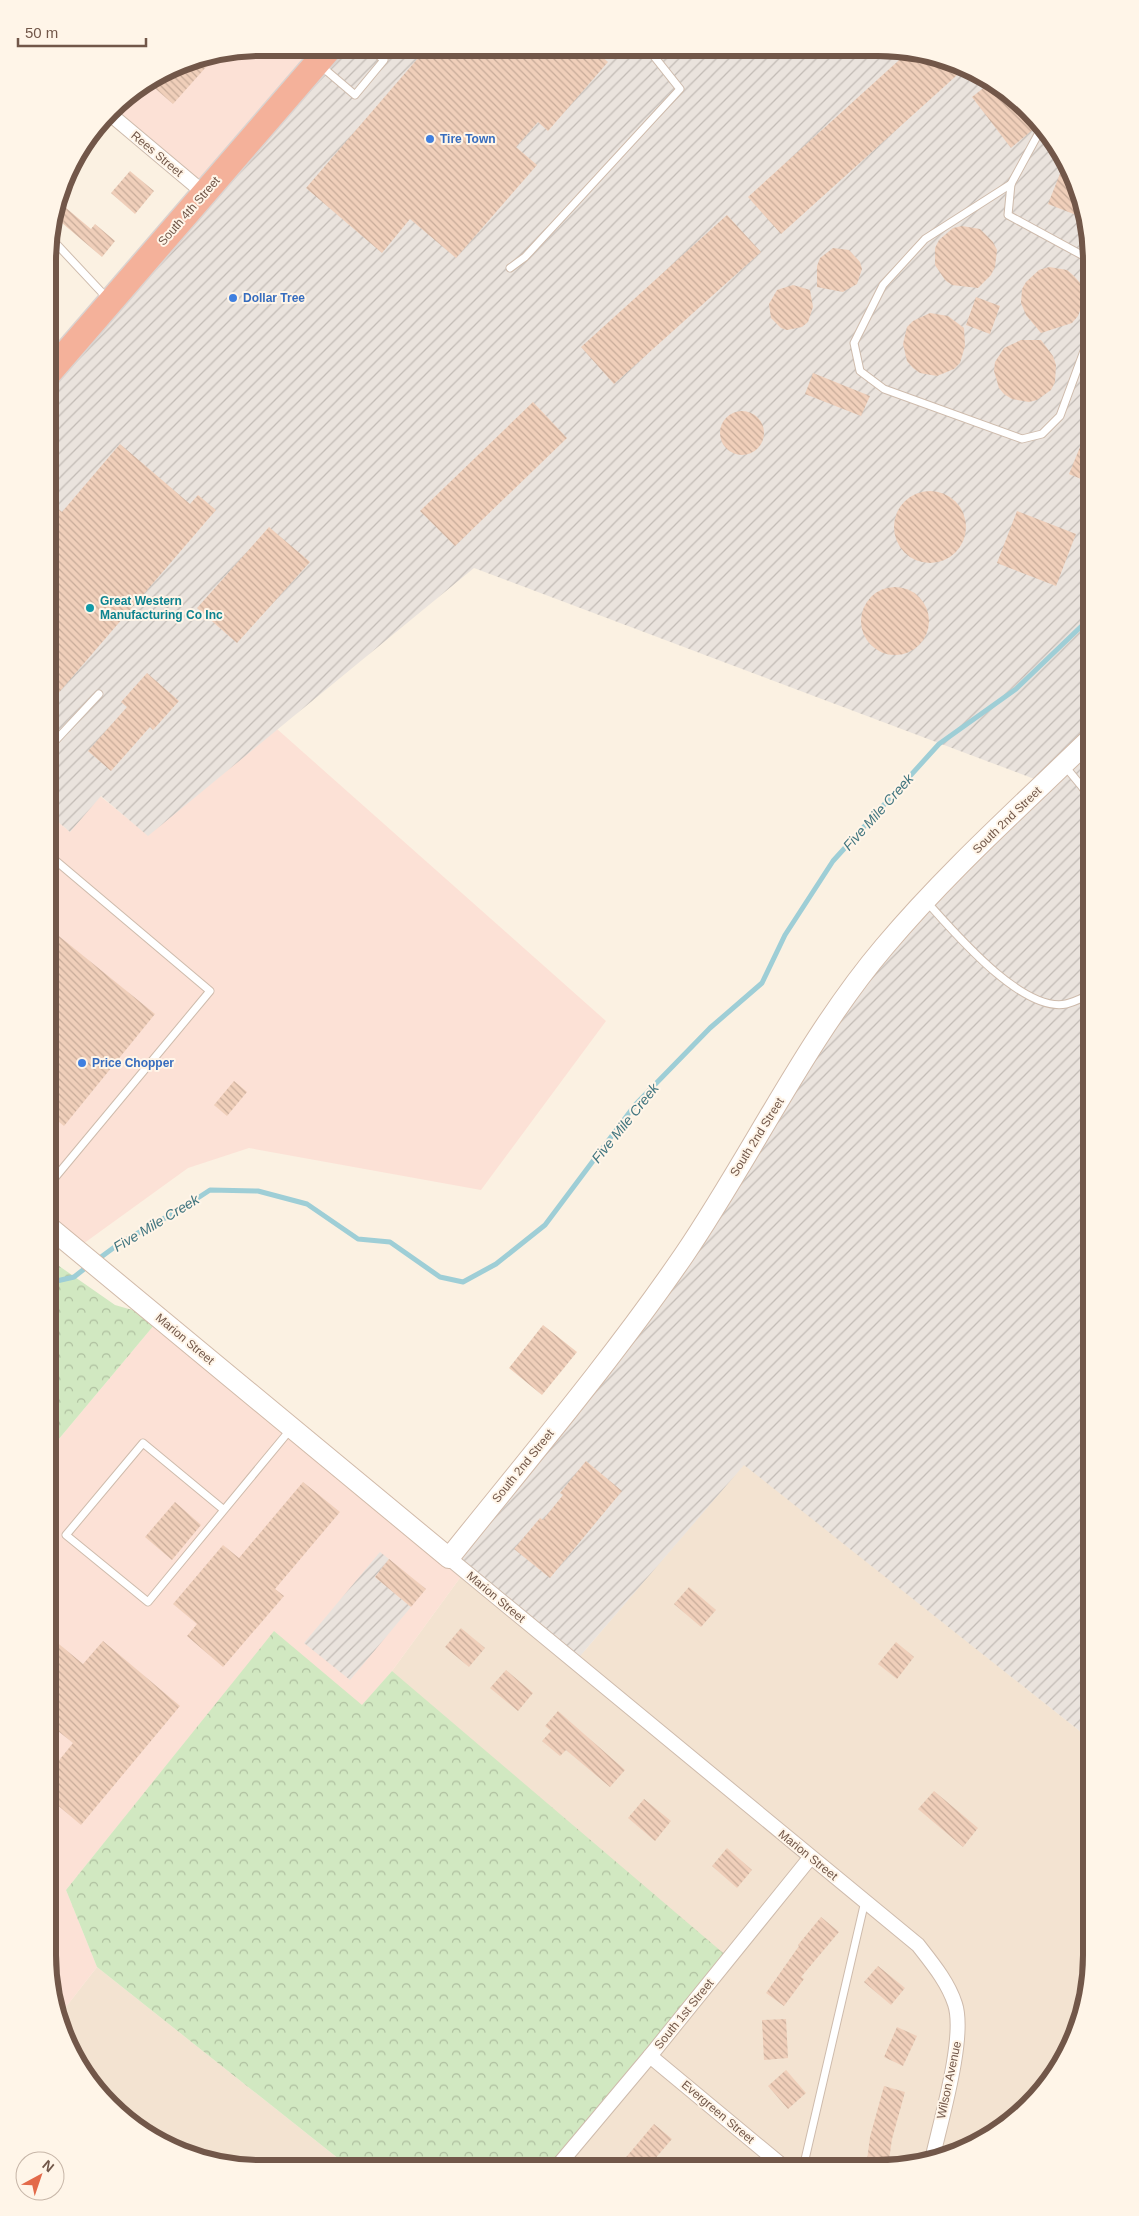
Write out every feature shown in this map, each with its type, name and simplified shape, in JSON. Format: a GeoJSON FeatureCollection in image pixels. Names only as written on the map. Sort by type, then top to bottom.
{"type":"FeatureCollection","features":[{"type":"Feature","properties":{"kind":"highway","name":"South 4th Street"},"geometry":{"type":"LineString","coordinates":[[56,365],[322,56]]}},
{"type":"Feature","properties":{"kind":"street","name":"Rees Street"},"geometry":{"type":"LineString","coordinates":[[114,118],[204,193]]}},
{"type":"Feature","properties":{"kind":"street","name":"South 2nd Street"},"geometry":{"type":"LineString","coordinates":[[449,1558],[586,1387],[684,1255],[832,1016],[883,948],[926,901],[1083,746]]}},
{"type":"Feature","properties":{"kind":"street","name":"Marion Street"},"geometry":{"type":"LineString","coordinates":[[56,1233],[810,1858],[918,1945],[939,1973]]}},
{"type":"Feature","properties":{"kind":"street","name":"South 1st Street"},"geometry":{"type":"LineString","coordinates":[[563,2160],[650,2056],[810,1858]]}},
{"type":"Feature","properties":{"kind":"street","name":"Wilson Avenue"},"geometry":{"type":"LineString","coordinates":[[934,2152],[959,2033],[956,2004],[939,1973]]}},
{"type":"Feature","properties":{"kind":"street","name":"Evergreen Street"},"geometry":{"type":"LineString","coordinates":[[650,2056],[775,2160]]}},
{"type":"Feature","properties":{"kind":"lane"},"geometry":{"type":"LineString","coordinates":[[324,56],[355,95],[384,60],[379,56]]}},
{"type":"Feature","properties":{"kind":"lane"},"geometry":{"type":"LineString","coordinates":[[510,268],[525,257],[680,89],[653,56]]}},
{"type":"Feature","properties":{"kind":"lane"},"geometry":{"type":"LineString","coordinates":[[1038,135],[1011,184],[1008,215],[1083,255]]}},
{"type":"Feature","properties":{"kind":"lane"},"geometry":{"type":"LineString","coordinates":[[1011,184],[925,239],[883,285],[854,344],[860,371],[884,389],[1022,439],[1042,434],[1060,416],[1083,356]]}},
{"type":"Feature","properties":{"kind":"lane"},"geometry":{"type":"LineString","coordinates":[[57,245],[110,302]]}},
{"type":"Feature","properties":{"kind":"lane"},"geometry":{"type":"LineString","coordinates":[[56,740],[99,694]]}},
{"type":"Feature","properties":{"kind":"lane"},"geometry":{"type":"LineString","coordinates":[[1064,765],[1082,788]]}},
{"type":"Feature","properties":{"kind":"lane"},"geometry":{"type":"LineString","coordinates":[[56,861],[210,990],[56,1176]]}},
{"type":"Feature","properties":{"kind":"lane"},"geometry":{"type":"LineString","coordinates":[[926,901],[1014,988],[1038,1002],[1066,1004],[1083,997]]}},
{"type":"Feature","properties":{"kind":"lane"},"geometry":{"type":"LineString","coordinates":[[224,1510],[143,1443],[66,1536],[148,1602],[292,1428]]}},
{"type":"Feature","properties":{"kind":"lane"},"geometry":{"type":"LineString","coordinates":[[805,2160],[865,1901]]}},
{"type":"Feature","properties":{"kind":"shaded area"},"geometry":{"type":"Polygon","coordinates":[[[262,56],[323,56],[204,193],[114,118],[147,91],[171,77],[208,63],[262,56]]]}},
{"type":"Feature","properties":{"kind":"shaded area"},"geometry":{"type":"Polygon","coordinates":[[[323,56],[877,56],[904,58],[943,67],[968,77],[992,91],[1023,116],[1048,147],[1062,171],[1076,208],[1083,262],[1083,1734],[744,1465],[575,1662],[449,1558],[586,1387],[832,1016],[1045,783],[474,568],[148,836],[101,796],[70,832],[56,820],[56,365],[323,56]]]}},
{"type":"Feature","properties":{"kind":"shaded area"},"geometry":{"type":"Polygon","coordinates":[[[277,729],[606,1021],[481,1190],[249,1148],[188,1168],[76,1249],[56,1233],[56,820],[70,832],[100,796],[148,835],[277,729]]]}},
{"type":"Feature","properties":{"kind":"shaded area"},"geometry":{"type":"Polygon","coordinates":[[[160,1318],[465,1571],[392,1671],[362,1706],[274,1632],[66,1890],[97,1967],[64,2010],[58,1981],[56,1954],[56,1442],[160,1318]]]}},
{"type":"Feature","properties":{"kind":"shaded area"},"geometry":{"type":"Polygon","coordinates":[[[744,1464],[1083,1734],[1083,1954],[1079,1995],[1062,2045],[1048,2069],[1023,2100],[992,2125],[968,2139],[931,2153],[904,2158],[877,2160],[553,2160],[392,1671],[465,1571],[575,1662],[744,1464]]]}},
{"type":"Feature","properties":{"kind":"shaded area"},"geometry":{"type":"Polygon","coordinates":[[[380,1552],[389,1559],[375,1577],[411,1607],[350,1680],[304,1643],[380,1552]]]}},
{"type":"Feature","properties":{"kind":"shaded area"},"geometry":{"type":"Polygon","coordinates":[[[97,1967],[340,2160],[235,2158],[208,2153],[171,2139],[147,2125],[126,2109],[107,2090],[91,2069],[77,2045],[64,2010],[97,1967]]]}},
{"type":"Feature","properties":{"kind":"green space"},"geometry":{"type":"Polygon","coordinates":[[[56,1264],[115,1305],[160,1318],[56,1442],[56,1264]]]}},
{"type":"Feature","properties":{"kind":"green space"},"geometry":{"type":"Polygon","coordinates":[[[274,1631],[362,1705],[392,1671],[729,1958],[563,2160],[340,2160],[97,1967],[66,1890],[274,1631]]]}},
{"type":"Feature","properties":{"kind":"building"},"geometry":{"type":"Polygon","coordinates":[[[601,56],[608,62],[548,131],[538,122],[516,147],[537,165],[456,258],[410,219],[382,253],[306,188],[419,57],[601,56]]]}},
{"type":"Feature","properties":{"kind":"building"},"geometry":{"type":"Polygon","coordinates":[[[902,58],[931,63],[959,73],[781,234],[748,197],[902,58]]]}},
{"type":"Feature","properties":{"kind":"building"},"geometry":{"type":"Polygon","coordinates":[[[210,63],[173,104],[154,87],[171,77],[210,63]]]}},
{"type":"Feature","properties":{"kind":"building"},"geometry":{"type":"Polygon","coordinates":[[[985,87],[1013,107],[1034,129],[1011,148],[972,97],[985,87]]]}},
{"type":"Feature","properties":{"kind":"building"},"geometry":{"type":"Polygon","coordinates":[[[1061,170],[1078,216],[1048,204],[1061,170]]]}},
{"type":"Feature","properties":{"kind":"building"},"geometry":{"type":"Polygon","coordinates":[[[130,171],[154,191],[135,214],[111,193],[130,171]]]}},
{"type":"Feature","properties":{"kind":"building"},"geometry":{"type":"Polygon","coordinates":[[[64,206],[91,229],[95,224],[115,241],[102,257],[60,221],[64,206]]]}},
{"type":"Feature","properties":{"kind":"building"},"geometry":{"type":"Polygon","coordinates":[[[727,215],[761,252],[614,384],[581,347],[727,215]]]}},
{"type":"Feature","properties":{"kind":"building"},"geometry":{"type":"Polygon","coordinates":[[[962,226],[980,229],[993,242],[997,250],[995,267],[991,275],[978,288],[952,285],[945,280],[935,265],[935,248],[939,240],[953,228],[962,226]]]}},
{"type":"Feature","properties":{"kind":"building"},"geometry":{"type":"Polygon","coordinates":[[[833,248],[849,250],[860,262],[862,269],[857,284],[843,292],[817,287],[817,266],[820,258],[833,248]]]}},
{"type":"Feature","properties":{"kind":"building"},"geometry":{"type":"Polygon","coordinates":[[[1049,267],[1067,270],[1080,283],[1083,296],[1083,303],[1078,316],[1072,323],[1041,333],[1026,315],[1021,303],[1022,289],[1026,282],[1039,270],[1049,267]]]}},
{"type":"Feature","properties":{"kind":"building"},"geometry":{"type":"Polygon","coordinates":[[[793,285],[810,290],[813,307],[808,322],[802,327],[787,330],[781,328],[771,318],[769,304],[777,290],[793,285]]]}},
{"type":"Feature","properties":{"kind":"building"},"geometry":{"type":"Polygon","coordinates":[[[976,297],[1000,306],[990,334],[966,325],[976,297]]]}},
{"type":"Feature","properties":{"kind":"building"},"geometry":{"type":"Polygon","coordinates":[[[930,313],[948,316],[964,328],[965,346],[960,363],[954,369],[937,376],[920,373],[913,368],[907,361],[903,344],[907,327],[913,321],[930,313]]]}},
{"type":"Feature","properties":{"kind":"building"},"geometry":{"type":"Polygon","coordinates":[[[1021,340],[1041,340],[1053,356],[1056,365],[1055,382],[1051,390],[1037,400],[1029,402],[1012,399],[1004,394],[999,388],[994,371],[995,362],[1004,348],[1021,340]]]}},
{"type":"Feature","properties":{"kind":"building"},"geometry":{"type":"Polygon","coordinates":[[[813,373],[870,396],[861,416],[805,394],[813,373]]]}},
{"type":"Feature","properties":{"kind":"building"},"geometry":{"type":"Polygon","coordinates":[[[533,402],[567,438],[455,546],[420,511],[533,402]]]}},
{"type":"Feature","properties":{"kind":"building"},"geometry":{"type":"Polygon","coordinates":[[[746,411],[758,417],[763,424],[763,442],[758,449],[751,454],[738,455],[730,452],[723,445],[720,429],[723,421],[730,414],[746,411]]]}},
{"type":"Feature","properties":{"kind":"building"},"geometry":{"type":"Polygon","coordinates":[[[1083,440],[1083,480],[1069,474],[1083,440]]]}},
{"type":"Feature","properties":{"kind":"building","name":"Great Western Manufacturing Co Inc"},"geometry":{"type":"Polygon","coordinates":[[[120,444],[190,504],[198,495],[216,510],[56,696],[56,507],[62,512],[120,444]]]}},
{"type":"Feature","properties":{"kind":"building"},"geometry":{"type":"Polygon","coordinates":[[[930,491],[950,497],[960,507],[966,527],[960,547],[950,557],[930,563],[910,557],[900,547],[894,527],[900,507],[910,497],[930,491]]]}},
{"type":"Feature","properties":{"kind":"building"},"geometry":{"type":"Polygon","coordinates":[[[1017,511],[1076,534],[1056,586],[997,563],[1017,511]]]}},
{"type":"Feature","properties":{"kind":"building"},"geometry":{"type":"Polygon","coordinates":[[[269,527],[310,562],[237,643],[197,608],[269,527]]]}},
{"type":"Feature","properties":{"kind":"building"},"geometry":{"type":"Polygon","coordinates":[[[895,587],[908,590],[919,597],[926,608],[929,621],[926,634],[919,645],[908,652],[895,655],[882,652],[871,645],[864,634],[861,621],[864,608],[871,597],[882,590],[895,587]]]}},
{"type":"Feature","properties":{"kind":"building"},"geometry":{"type":"Polygon","coordinates":[[[147,673],[179,701],[153,730],[150,727],[111,771],[88,751],[127,707],[121,702],[147,673]]]}},
{"type":"Feature","properties":{"kind":"building","name":"Price Chopper"},"geometry":{"type":"Polygon","coordinates":[[[56,934],[155,1014],[64,1126],[56,1120],[56,934]]]}},
{"type":"Feature","properties":{"kind":"building"},"geometry":{"type":"Polygon","coordinates":[[[234,1081],[247,1092],[227,1116],[214,1105],[234,1081]]]}},
{"type":"Feature","properties":{"kind":"building"},"geometry":{"type":"Polygon","coordinates":[[[543,1325],[577,1352],[542,1395],[509,1368],[543,1325]]]}},
{"type":"Feature","properties":{"kind":"building"},"geometry":{"type":"Polygon","coordinates":[[[586,1461],[622,1491],[550,1578],[514,1549],[540,1518],[543,1520],[563,1495],[560,1493],[586,1461]]]}},
{"type":"Feature","properties":{"kind":"building"},"geometry":{"type":"Polygon","coordinates":[[[303,1482],[340,1512],[275,1589],[284,1596],[223,1667],[187,1636],[197,1624],[173,1604],[223,1545],[239,1558],[303,1482]]]}},
{"type":"Feature","properties":{"kind":"building"},"geometry":{"type":"Polygon","coordinates":[[[175,1502],[201,1525],[172,1560],[145,1537],[175,1502]]]}},
{"type":"Feature","properties":{"kind":"building"},"geometry":{"type":"Polygon","coordinates":[[[389,1559],[426,1589],[411,1607],[375,1577],[389,1559]]]}},
{"type":"Feature","properties":{"kind":"building"},"geometry":{"type":"Polygon","coordinates":[[[689,1587],[716,1610],[701,1627],[674,1604],[689,1587]]]}},
{"type":"Feature","properties":{"kind":"building"},"geometry":{"type":"Polygon","coordinates":[[[461,1628],[485,1648],[469,1667],[445,1647],[461,1628]]]}},
{"type":"Feature","properties":{"kind":"building"},"geometry":{"type":"Polygon","coordinates":[[[103,1641],[180,1706],[81,1825],[56,1804],[56,1764],[73,1743],[56,1729],[56,1642],[83,1664],[103,1641]]]}},
{"type":"Feature","properties":{"kind":"building"},"geometry":{"type":"Polygon","coordinates":[[[896,1642],[914,1657],[897,1679],[878,1664],[896,1642]]]}},
{"type":"Feature","properties":{"kind":"building"},"geometry":{"type":"Polygon","coordinates":[[[506,1670],[533,1693],[518,1711],[490,1688],[506,1670]]]}},
{"type":"Feature","properties":{"kind":"building"},"geometry":{"type":"Polygon","coordinates":[[[558,1711],[625,1770],[610,1787],[566,1750],[560,1756],[542,1741],[551,1731],[545,1726],[558,1711]]]}},
{"type":"Feature","properties":{"kind":"building"},"geometry":{"type":"Polygon","coordinates":[[[934,1791],[978,1828],[963,1847],[918,1809],[934,1791]]]}},
{"type":"Feature","properties":{"kind":"building"},"geometry":{"type":"Polygon","coordinates":[[[644,1799],[671,1821],[655,1841],[628,1818],[644,1799]]]}},
{"type":"Feature","properties":{"kind":"building"},"geometry":{"type":"Polygon","coordinates":[[[727,1848],[752,1870],[737,1888],[712,1866],[727,1848]]]}},
{"type":"Feature","properties":{"kind":"building"},"geometry":{"type":"Polygon","coordinates":[[[821,1917],[839,1932],[801,1977],[804,1979],[784,2006],[766,1993],[798,1945],[821,1917]]]}},
{"type":"Feature","properties":{"kind":"building"},"geometry":{"type":"Polygon","coordinates":[[[878,1966],[905,1988],[891,2005],[864,1982],[878,1966]]]}},
{"type":"Feature","properties":{"kind":"building"},"geometry":{"type":"Polygon","coordinates":[[[786,2019],[788,2058],[764,2060],[762,2020],[786,2019]]]}},
{"type":"Feature","properties":{"kind":"building"},"geometry":{"type":"Polygon","coordinates":[[[897,2027],[917,2036],[903,2066],[884,2057],[897,2027]]]}},
{"type":"Feature","properties":{"kind":"building"},"geometry":{"type":"Polygon","coordinates":[[[786,2070],[806,2093],[788,2109],[768,2086],[786,2070]]]}},
{"type":"Feature","properties":{"kind":"building"},"geometry":{"type":"Polygon","coordinates":[[[884,2086],[905,2092],[892,2139],[889,2159],[867,2160],[870,2137],[884,2086]]]}},
{"type":"Feature","properties":{"kind":"building"},"geometry":{"type":"Polygon","coordinates":[[[654,2124],[672,2139],[654,2160],[624,2160],[654,2124]]]}},
{"type":"Feature","properties":{"kind":"waterway","name":"Five Mile Creek"},"geometry":{"type":"LineString","coordinates":[[97,1260],[120,1243],[181,1209],[210,1190],[258,1191],[307,1204],[358,1239],[390,1242],[440,1277],[463,1282],[496,1264],[545,1225],[635,1105],[710,1028],[762,983],[785,935],[833,861],[939,744],[1016,689],[1083,625]]}},
{"type":"Feature","properties":{"kind":"waterway","name":"Five Mile Creek"},"geometry":{"type":"LineString","coordinates":[[56,1281],[74,1277],[88,1266]]}},
{"type":"Feature","properties":{"kind":"place","name":"Tire Town"},"geometry":{"type":"Point","coordinates":[430,139]}},
{"type":"Feature","properties":{"kind":"place","name":"Dollar Tree"},"geometry":{"type":"Point","coordinates":[233,298]}},
{"type":"Feature","properties":{"kind":"place","name":"Great Western Manufacturing Co Inc"},"geometry":{"type":"Point","coordinates":[90,608]}},
{"type":"Feature","properties":{"kind":"place","name":"Price Chopper"},"geometry":{"type":"Point","coordinates":[82,1063]}}]}
